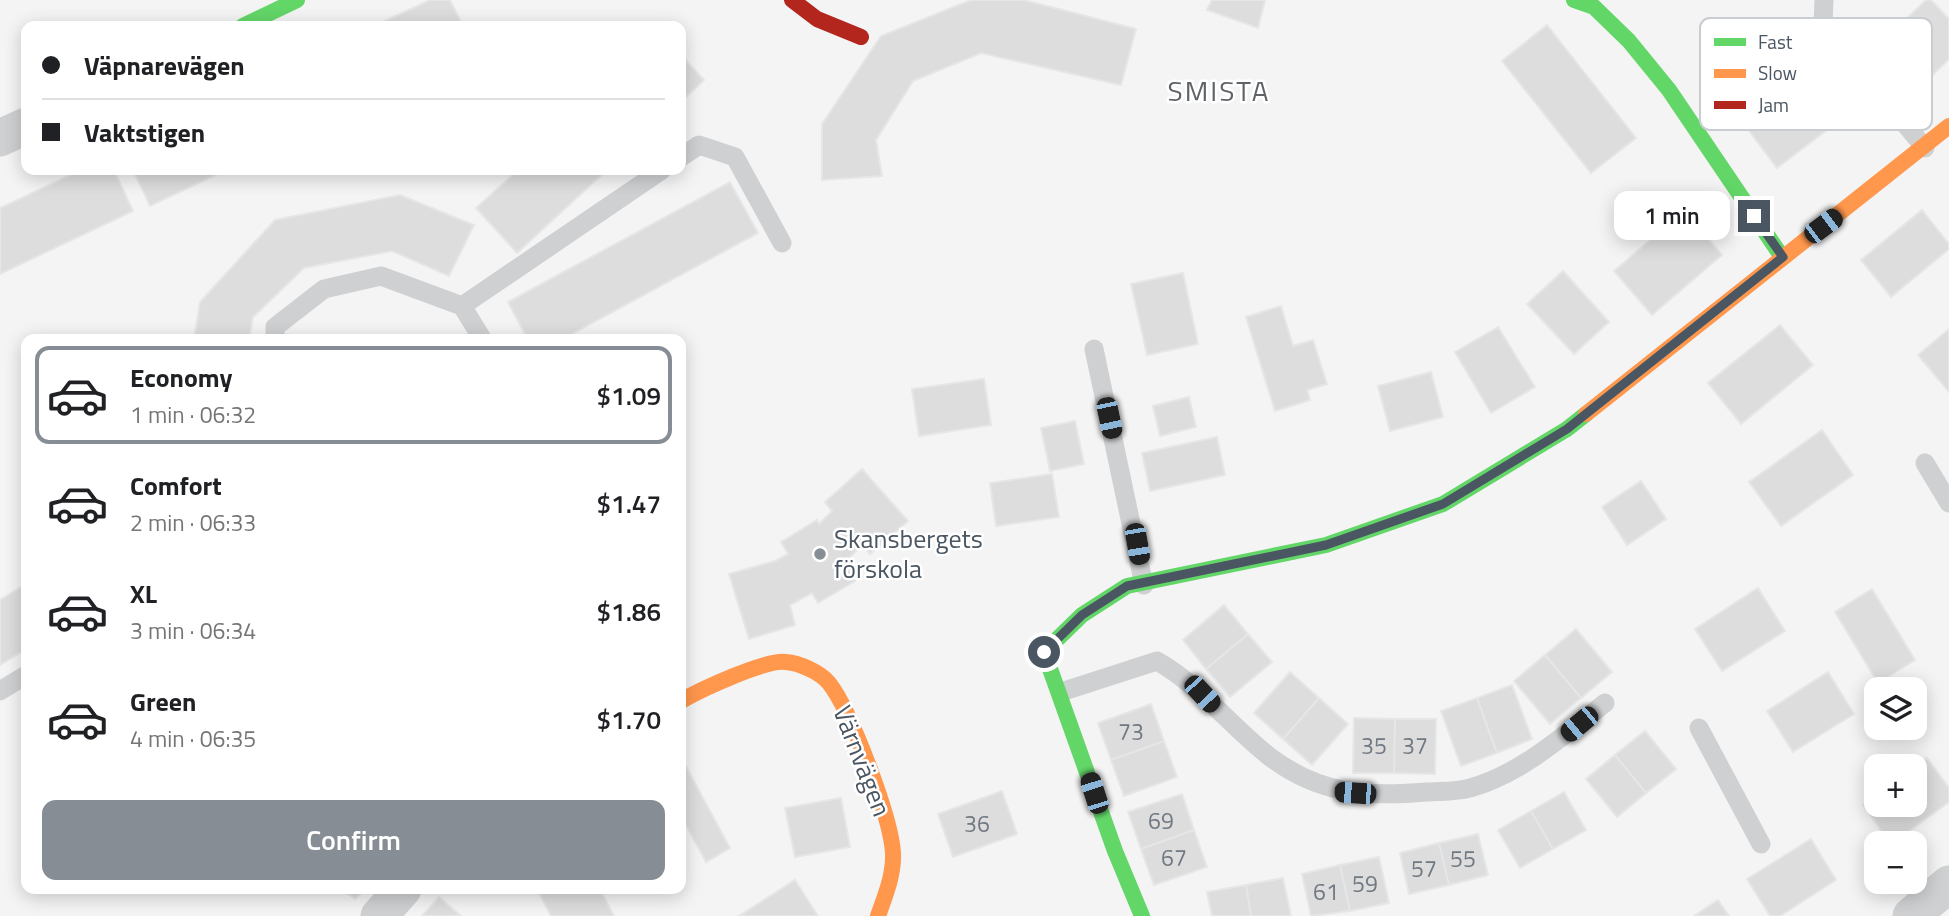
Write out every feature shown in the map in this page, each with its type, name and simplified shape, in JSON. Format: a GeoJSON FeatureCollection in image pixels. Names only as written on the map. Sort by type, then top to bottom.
{"type":"FeatureCollection","features":[{"type":"Feature","properties":{"kind":"street"},"geometry":{"type":"LineString","coordinates":[[253,21],[297,0]]}},
{"type":"Feature","properties":{"kind":"street"},"geometry":{"type":"LineString","coordinates":[[792,0],[817,19],[861,37]]}},
{"type":"Feature","properties":{"kind":"street"},"geometry":{"type":"LineString","coordinates":[[1574,0],[1594,7],[1629,41],[1661,80],[1783,257]]}},
{"type":"Feature","properties":{"kind":"street"},"geometry":{"type":"LineString","coordinates":[[1142,916],[1119,868],[1061,692],[1044,652],[1082,615],[1127,586],[1144,585],[1326,545],[1443,504],[1567,429],[1949,126]]}},
{"type":"Feature","properties":{"kind":"street"},"geometry":{"type":"LineString","coordinates":[[0,138],[21,128]]}},
{"type":"Feature","properties":{"kind":"street","name":"Värnvägen"},"geometry":{"type":"LineString","coordinates":[[686,698],[716,682],[784,661],[827,680],[843,706],[886,817],[891,840],[893,851],[889,884],[878,916]]}},
{"type":"Feature","properties":{"kind":"street"},"geometry":{"type":"LineString","coordinates":[[1911,916],[1949,884]]}},
{"type":"Feature","properties":{"kind":"street"},"geometry":{"type":"LineString","coordinates":[[379,916],[399,894]]}},
{"type":"Feature","properties":{"kind":"lane"},"geometry":{"type":"LineString","coordinates":[[1823,18],[1824,0]]}},
{"type":"Feature","properties":{"kind":"lane"},"geometry":{"type":"LineString","coordinates":[[1909,130],[1924,148]]}},
{"type":"Feature","properties":{"kind":"lane"},"geometry":{"type":"LineString","coordinates":[[686,154],[699,145],[735,157],[782,243]]}},
{"type":"Feature","properties":{"kind":"lane"},"geometry":{"type":"LineString","coordinates":[[462,306],[655,175]]}},
{"type":"Feature","properties":{"kind":"lane"},"geometry":{"type":"LineString","coordinates":[[275,334],[275,327],[324,289],[381,276],[462,306],[478,334]]}},
{"type":"Feature","properties":{"kind":"lane"},"geometry":{"type":"LineString","coordinates":[[1094,349],[1144,585]]}},
{"type":"Feature","properties":{"kind":"lane"},"geometry":{"type":"LineString","coordinates":[[1926,463],[1949,503]]}},
{"type":"Feature","properties":{"kind":"lane"},"geometry":{"type":"LineString","coordinates":[[1061,692],[1157,661],[1186,678],[1270,757],[1308,781],[1338,791],[1373,794],[1469,788],[1554,745],[1605,703]]}},
{"type":"Feature","properties":{"kind":"lane"},"geometry":{"type":"LineString","coordinates":[[0,691],[21,678]]}},
{"type":"Feature","properties":{"kind":"lane"},"geometry":{"type":"LineString","coordinates":[[1699,728],[1761,844]]}},
{"type":"Feature","properties":{"kind":"building"},"geometry":{"type":"Polygon","coordinates":[[[430,0],[450,0],[460,21],[385,21],[430,0]]]}},
{"type":"Feature","properties":{"kind":"building"},"geometry":{"type":"Polygon","coordinates":[[[971,0],[1024,0],[1136,29],[1121,85],[981,53],[913,81],[876,140],[882,176],[822,180],[822,124],[881,36],[971,0]]]}},
{"type":"Feature","properties":{"kind":"building"},"geometry":{"type":"Polygon","coordinates":[[[1212,0],[1265,0],[1258,28],[1207,10],[1212,0]]]}},
{"type":"Feature","properties":{"kind":"building"},"geometry":{"type":"Polygon","coordinates":[[[1926,0],[1931,0],[1949,19],[1949,59],[1932,75],[1932,18],[1907,18],[1926,0]]]}},
{"type":"Feature","properties":{"kind":"building"},"geometry":{"type":"Polygon","coordinates":[[[1547,25],[1636,138],[1591,173],[1502,61],[1547,25]]]}},
{"type":"Feature","properties":{"kind":"building"},"geometry":{"type":"Polygon","coordinates":[[[686,60],[704,80],[686,97],[686,60]]]}},
{"type":"Feature","properties":{"kind":"building"},"geometry":{"type":"Polygon","coordinates":[[[1748,130],[1827,130],[1777,168],[1748,130]]]}},
{"type":"Feature","properties":{"kind":"building"},"geometry":{"type":"Polygon","coordinates":[[[70,175],[116,175],[133,211],[0,274],[0,208],[70,175]]]}},
{"type":"Feature","properties":{"kind":"building"},"geometry":{"type":"Polygon","coordinates":[[[135,175],[215,175],[150,206],[135,175]]]}},
{"type":"Feature","properties":{"kind":"building"},"geometry":{"type":"Polygon","coordinates":[[[512,175],[602,175],[517,253],[476,208],[512,175]]]}},
{"type":"Feature","properties":{"kind":"building"},"geometry":{"type":"Polygon","coordinates":[[[730,182],[758,233],[572,334],[525,334],[508,302],[730,182]]]}},
{"type":"Feature","properties":{"kind":"building"},"geometry":{"type":"Polygon","coordinates":[[[400,195],[474,225],[449,276],[392,251],[304,268],[253,317],[250,334],[195,334],[200,302],[275,220],[400,195]]]}},
{"type":"Feature","properties":{"kind":"building"},"geometry":{"type":"Polygon","coordinates":[[[1922,210],[1949,244],[1949,249],[1891,297],[1861,260],[1922,210]]]}},
{"type":"Feature","properties":{"kind":"building"},"geometry":{"type":"Polygon","coordinates":[[[1684,211],[1722,255],[1652,315],[1614,271],[1684,211]]]}},
{"type":"Feature","properties":{"kind":"building"},"geometry":{"type":"Polygon","coordinates":[[[1563,271],[1609,322],[1574,354],[1527,304],[1563,271]]]}},
{"type":"Feature","properties":{"kind":"building"},"geometry":{"type":"Polygon","coordinates":[[[1183,273],[1198,344],[1147,355],[1131,284],[1183,273]]]}},
{"type":"Feature","properties":{"kind":"building"},"geometry":{"type":"Polygon","coordinates":[[[1281,306],[1293,346],[1313,340],[1327,384],[1307,390],[1310,400],[1275,411],[1246,317],[1281,306]]]}},
{"type":"Feature","properties":{"kind":"building"},"geometry":{"type":"Polygon","coordinates":[[[1780,325],[1813,365],[1741,424],[1708,383],[1780,325]]]}},
{"type":"Feature","properties":{"kind":"building"},"geometry":{"type":"Polygon","coordinates":[[[1498,327],[1535,387],[1491,413],[1455,352],[1498,327]]]}},
{"type":"Feature","properties":{"kind":"building"},"geometry":{"type":"Polygon","coordinates":[[[1949,329],[1949,392],[1918,355],[1949,329]]]}},
{"type":"Feature","properties":{"kind":"building"},"geometry":{"type":"Polygon","coordinates":[[[1431,372],[1443,417],[1390,431],[1378,386],[1431,372]]]}},
{"type":"Feature","properties":{"kind":"building"},"geometry":{"type":"Polygon","coordinates":[[[984,379],[991,425],[919,436],[912,389],[984,379]]]}},
{"type":"Feature","properties":{"kind":"building"},"geometry":{"type":"Polygon","coordinates":[[[1189,397],[1196,427],[1160,436],[1153,406],[1189,397]]]}},
{"type":"Feature","properties":{"kind":"building"},"geometry":{"type":"Polygon","coordinates":[[[1075,421],[1084,464],[1050,471],[1041,428],[1075,421]]]}},
{"type":"Feature","properties":{"kind":"building"},"geometry":{"type":"Polygon","coordinates":[[[1822,430],[1853,475],[1781,526],[1749,482],[1822,430]]]}},
{"type":"Feature","properties":{"kind":"building"},"geometry":{"type":"Polygon","coordinates":[[[1217,437],[1225,475],[1150,491],[1142,453],[1217,437]]]}},
{"type":"Feature","properties":{"kind":"building","name":"Skansbergets förskola"},"geometry":{"type":"Polygon","coordinates":[[[862,469],[908,521],[870,554],[862,545],[844,563],[855,581],[818,603],[812,593],[790,605],[795,625],[749,639],[729,574],[775,561],[788,554],[781,542],[817,520],[819,524],[832,511],[825,502],[862,469]]]}},
{"type":"Feature","properties":{"kind":"building"},"geometry":{"type":"Polygon","coordinates":[[[1052,474],[1059,517],[996,526],[990,483],[1052,474]]]}},
{"type":"Feature","properties":{"kind":"building"},"geometry":{"type":"Polygon","coordinates":[[[1641,481],[1666,519],[1627,545],[1602,507],[1641,481]]]}},
{"type":"Feature","properties":{"kind":"building"},"geometry":{"type":"Polygon","coordinates":[[[21,587],[21,652],[0,665],[0,600],[21,587]]]}},
{"type":"Feature","properties":{"kind":"building"},"geometry":{"type":"Polygon","coordinates":[[[1758,588],[1785,631],[1722,671],[1695,629],[1758,588]]]}},
{"type":"Feature","properties":{"kind":"building"},"geometry":{"type":"Polygon","coordinates":[[[1872,589],[1915,660],[1888,677],[1874,677],[1835,612],[1872,589]]]}},
{"type":"Feature","properties":{"kind":"building"},"geometry":{"type":"Polygon","coordinates":[[[1224,605],[1248,634],[1206,669],[1183,640],[1224,605]]]}},
{"type":"Feature","properties":{"kind":"building"},"geometry":{"type":"Polygon","coordinates":[[[1576,629],[1612,672],[1581,698],[1545,655],[1576,629]]]}},
{"type":"Feature","properties":{"kind":"building"},"geometry":{"type":"Polygon","coordinates":[[[1248,634],[1272,662],[1230,697],[1206,669],[1248,634]]]}},
{"type":"Feature","properties":{"kind":"building"},"geometry":{"type":"Polygon","coordinates":[[[1545,655],[1581,698],[1550,724],[1514,681],[1545,655]]]}},
{"type":"Feature","properties":{"kind":"building"},"geometry":{"type":"Polygon","coordinates":[[[1290,672],[1319,698],[1283,739],[1254,713],[1290,672]]]}},
{"type":"Feature","properties":{"kind":"building"},"geometry":{"type":"Polygon","coordinates":[[[1828,672],[1854,714],[1793,752],[1767,711],[1828,672]]]}},
{"type":"Feature","properties":{"kind":"building"},"geometry":{"type":"Polygon","coordinates":[[[1512,685],[1532,739],[1497,753],[1477,698],[1512,685]]]}},
{"type":"Feature","properties":{"kind":"building"},"geometry":{"type":"Polygon","coordinates":[[[1319,698],[1348,724],[1312,765],[1283,739],[1319,698]]]}},
{"type":"Feature","properties":{"kind":"building"},"geometry":{"type":"Polygon","coordinates":[[[1477,698],[1497,753],[1461,766],[1441,711],[1477,698]]]}},
{"type":"Feature","properties":{"kind":"building"},"geometry":{"type":"Polygon","coordinates":[[[1151,704],[1164,741],[1111,760],[1098,723],[1151,704]]]}},
{"type":"Feature","properties":{"kind":"building"},"geometry":{"type":"Polygon","coordinates":[[[1354,718],[1395,719],[1394,773],[1353,773],[1354,718]]]}},
{"type":"Feature","properties":{"kind":"building"},"geometry":{"type":"Polygon","coordinates":[[[1395,719],[1436,719],[1435,774],[1394,773],[1395,719]]]}},
{"type":"Feature","properties":{"kind":"building"},"geometry":{"type":"Polygon","coordinates":[[[1645,731],[1676,769],[1646,793],[1615,755],[1645,731]]]}},
{"type":"Feature","properties":{"kind":"building"},"geometry":{"type":"Polygon","coordinates":[[[1164,741],[1177,777],[1124,796],[1111,760],[1164,741]]]}},
{"type":"Feature","properties":{"kind":"building"},"geometry":{"type":"Polygon","coordinates":[[[1615,755],[1646,793],[1617,817],[1586,779],[1615,755]]]}},
{"type":"Feature","properties":{"kind":"building"},"geometry":{"type":"Polygon","coordinates":[[[1927,758],[1949,788],[1949,802],[1909,831],[1882,831],[1872,817],[1927,817],[1927,758]]]}},
{"type":"Feature","properties":{"kind":"building"},"geometry":{"type":"Polygon","coordinates":[[[686,766],[730,848],[706,862],[686,825],[686,766]]]}},
{"type":"Feature","properties":{"kind":"building"},"geometry":{"type":"Polygon","coordinates":[[[1002,791],[1017,834],[953,857],[938,814],[1002,791]]]}},
{"type":"Feature","properties":{"kind":"building"},"geometry":{"type":"Polygon","coordinates":[[[1564,792],[1586,830],[1553,849],[1531,811],[1564,792]]]}},
{"type":"Feature","properties":{"kind":"building"},"geometry":{"type":"Polygon","coordinates":[[[1182,794],[1194,830],[1141,849],[1128,812],[1182,794]]]}},
{"type":"Feature","properties":{"kind":"building"},"geometry":{"type":"Polygon","coordinates":[[[841,798],[850,847],[795,857],[785,808],[841,798]]]}},
{"type":"Feature","properties":{"kind":"building"},"geometry":{"type":"Polygon","coordinates":[[[1531,811],[1553,849],[1520,868],[1498,830],[1531,811]]]}},
{"type":"Feature","properties":{"kind":"building"},"geometry":{"type":"Polygon","coordinates":[[[1194,830],[1207,867],[1154,885],[1141,849],[1194,830]]]}},
{"type":"Feature","properties":{"kind":"building"},"geometry":{"type":"Polygon","coordinates":[[[1478,834],[1488,875],[1449,885],[1439,843],[1478,834]]]}},
{"type":"Feature","properties":{"kind":"building"},"geometry":{"type":"Polygon","coordinates":[[[1811,839],[1836,880],[1780,916],[1770,916],[1747,879],[1811,839]]]}},
{"type":"Feature","properties":{"kind":"building"},"geometry":{"type":"Polygon","coordinates":[[[1439,843],[1449,885],[1409,894],[1400,853],[1439,843]]]}},
{"type":"Feature","properties":{"kind":"building"},"geometry":{"type":"Polygon","coordinates":[[[1379,857],[1389,903],[1350,911],[1340,865],[1379,857]]]}},
{"type":"Feature","properties":{"kind":"building"},"geometry":{"type":"Polygon","coordinates":[[[1340,865],[1350,911],[1311,916],[1302,874],[1340,865]]]}},
{"type":"Feature","properties":{"kind":"building"},"geometry":{"type":"Polygon","coordinates":[[[1283,878],[1291,916],[1251,916],[1246,885],[1283,878]]]}},
{"type":"Feature","properties":{"kind":"building"},"geometry":{"type":"Polygon","coordinates":[[[795,880],[818,916],[739,916],[795,880]]]}},
{"type":"Feature","properties":{"kind":"building"},"geometry":{"type":"Polygon","coordinates":[[[1246,885],[1251,916],[1212,916],[1207,892],[1246,885]]]}},
{"type":"Feature","properties":{"kind":"building"},"geometry":{"type":"Polygon","coordinates":[[[540,894],[603,894],[614,916],[551,916],[540,894]]]}},
{"type":"Feature","properties":{"kind":"building"},"geometry":{"type":"Polygon","coordinates":[[[439,897],[461,916],[422,916],[439,897]]]}},
{"type":"Feature","properties":{"kind":"building"},"geometry":{"type":"Polygon","coordinates":[[[1718,900],[1729,916],[1694,916],[1718,900]]]}},
{"type":"Feature","properties":{"kind":"traffic: fast"},"geometry":{"type":"LineString","coordinates":[[253,21],[297,0]]}},
{"type":"Feature","properties":{"kind":"traffic: fast"},"geometry":{"type":"LineString","coordinates":[[1574,0],[1594,7],[1629,41],[1669,90],[1782,257]]}},
{"type":"Feature","properties":{"kind":"traffic: fast"},"geometry":{"type":"LineString","coordinates":[[1142,916],[1115,851],[1044,652],[1082,615],[1127,586],[1326,545],[1443,504],[1567,429],[1586,414]]}},
{"type":"Feature","properties":{"kind":"traffic: slow"},"geometry":{"type":"LineString","coordinates":[[1586,414],[1949,126]]}},
{"type":"Feature","properties":{"kind":"traffic: slow"},"geometry":{"type":"LineString","coordinates":[[686,698],[733,676],[777,662],[803,666],[829,683],[858,740],[878,791],[891,837],[892,869],[878,916]]}},
{"type":"Feature","properties":{"kind":"traffic: jam"},"geometry":{"type":"LineString","coordinates":[[792,0],[817,19],[861,37]]}},
{"type":"Feature","properties":{"kind":"place","name":"Skansbergets förskola"},"geometry":{"type":"Point","coordinates":[820,554]}},
{"type":"Feature","properties":{"kind":"district","name":"SMISTA"},"geometry":{"type":"Point","coordinates":[1219,91]}},
{"type":"Feature","properties":{"kind":"route"},"geometry":{"type":"LineString","coordinates":[[1044,652],[1082,615],[1127,586],[1144,585],[1326,545],[1443,504],[1567,429],[1783,257],[1754,216]]}}]}
